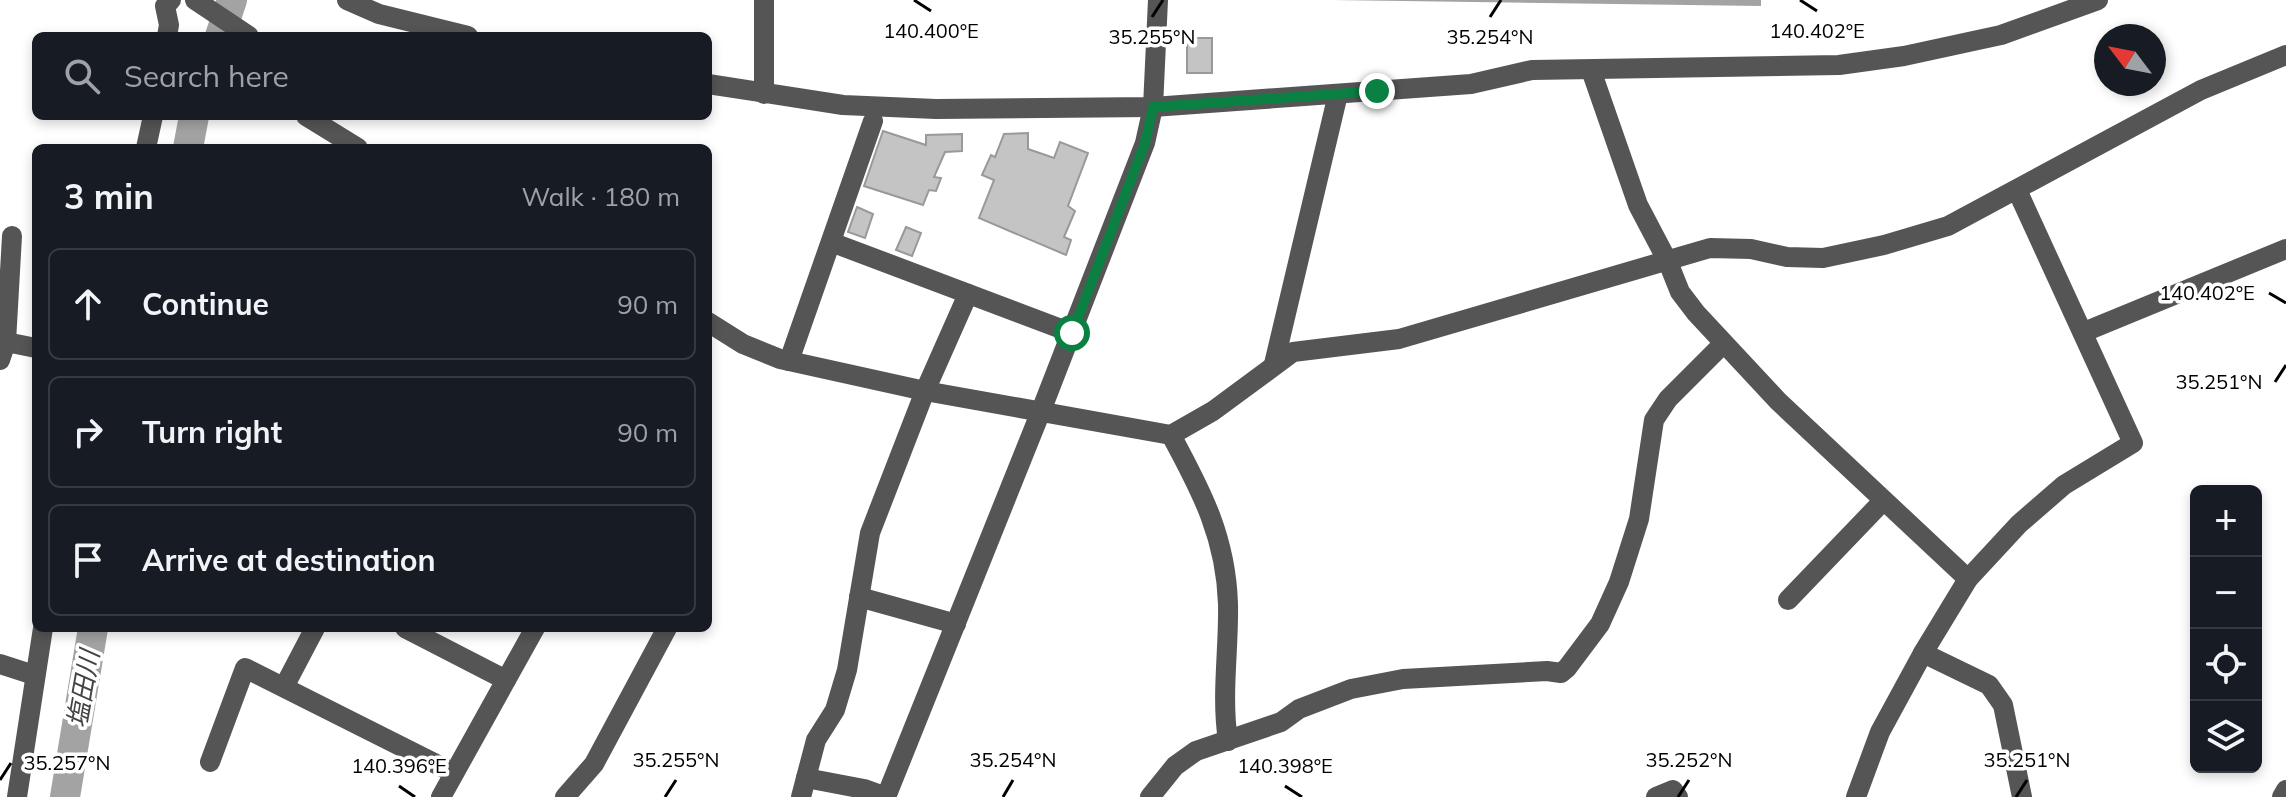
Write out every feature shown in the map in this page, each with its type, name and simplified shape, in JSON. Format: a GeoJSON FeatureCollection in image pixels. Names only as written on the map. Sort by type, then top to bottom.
{"type":"FeatureCollection","features":[{"type":"Feature","properties":{"kind":"street"},"geometry":{"type":"LineString","coordinates":[[168,32],[165,6],[171,0]]}},
{"type":"Feature","properties":{"kind":"street"},"geometry":{"type":"LineString","coordinates":[[195,0],[243,32]]}},
{"type":"Feature","properties":{"kind":"street"},"geometry":{"type":"LineString","coordinates":[[764,0],[764,94]]}},
{"type":"Feature","properties":{"kind":"street"},"geometry":{"type":"LineString","coordinates":[[968,294],[925,391],[870,533],[843,683],[835,710],[816,740],[804,787],[864,789],[886,797],[1145,143],[1153,107],[1158,0]]}},
{"type":"Feature","properties":{"kind":"street"},"geometry":{"type":"LineString","coordinates":[[712,85],[843,105],[936,109],[1153,107],[1471,84],[1532,70],[1839,65],[1904,56],[2001,35],[2098,0]]}},
{"type":"Feature","properties":{"kind":"street"},"geometry":{"type":"LineString","coordinates":[[351,2],[381,7],[456,32]]}},
{"type":"Feature","properties":{"kind":"street"},"geometry":{"type":"LineString","coordinates":[[712,325],[743,344],[789,361],[925,391],[1171,435],[1213,411],[1293,352],[1399,339],[1710,248],[1751,249],[1787,257],[1823,258],[1884,245],[1948,226],[2201,90],[2286,55]]}},
{"type":"Feature","properties":{"kind":"street"},"geometry":{"type":"LineString","coordinates":[[1591,70],[1638,205],[1680,292],[1723,344],[1778,401],[1968,579]]}},
{"type":"Feature","properties":{"kind":"street"},"geometry":{"type":"LineString","coordinates":[[1274,364],[1338,94]]}},
{"type":"Feature","properties":{"kind":"street"},"geometry":{"type":"LineString","coordinates":[[147,144],[152,120]]}},
{"type":"Feature","properties":{"kind":"street"},"geometry":{"type":"LineString","coordinates":[[312,120],[352,144]]}},
{"type":"Feature","properties":{"kind":"street"},"geometry":{"type":"LineString","coordinates":[[789,361],[873,121]]}},
{"type":"Feature","properties":{"kind":"street"},"geometry":{"type":"LineString","coordinates":[[1856,797],[1880,732],[1968,579],[2019,524],[2064,485],[2133,443],[2017,190]]}},
{"type":"Feature","properties":{"kind":"street"},"geometry":{"type":"LineString","coordinates":[[12,236],[5,281],[3,351],[32,348]]}},
{"type":"Feature","properties":{"kind":"street"},"geometry":{"type":"LineString","coordinates":[[831,242],[1072,333]]}},
{"type":"Feature","properties":{"kind":"street"},"geometry":{"type":"LineString","coordinates":[[2084,332],[2286,249]]}},
{"type":"Feature","properties":{"kind":"street"},"geometry":{"type":"LineString","coordinates":[[1150,797],[1175,766],[1196,751],[1281,722],[1299,709],[1351,689],[1403,679],[1547,671],[1561,673],[1600,624],[1619,582],[1639,519],[1654,420],[1668,399],[1723,344]]}},
{"type":"Feature","properties":{"kind":"street"},"geometry":{"type":"LineString","coordinates":[[1171,435],[1219,535],[1228,603],[1224,715],[1228,741]]}},
{"type":"Feature","properties":{"kind":"street"},"geometry":{"type":"LineString","coordinates":[[1788,600],[1883,501]]}},
{"type":"Feature","properties":{"kind":"street"},"geometry":{"type":"LineString","coordinates":[[859,597],[956,624]]}},
{"type":"Feature","properties":{"kind":"street"},"geometry":{"type":"LineString","coordinates":[[12,787],[42,632]]}},
{"type":"Feature","properties":{"kind":"street"},"geometry":{"type":"LineString","coordinates":[[284,687],[313,632]]}},
{"type":"Feature","properties":{"kind":"street"},"geometry":{"type":"LineString","coordinates":[[414,632],[506,680]]}},
{"type":"Feature","properties":{"kind":"street"},"geometry":{"type":"LineString","coordinates":[[441,797],[533,632]]}},
{"type":"Feature","properties":{"kind":"street"},"geometry":{"type":"LineString","coordinates":[[565,797],[594,764],[665,632]]}},
{"type":"Feature","properties":{"kind":"street"},"geometry":{"type":"LineString","coordinates":[[1923,653],[1989,685],[2003,705],[2017,793]]}},
{"type":"Feature","properties":{"kind":"street"},"geometry":{"type":"LineString","coordinates":[[0,664],[34,675]]}},
{"type":"Feature","properties":{"kind":"street"},"geometry":{"type":"LineString","coordinates":[[210,762],[245,668],[454,773]]}},
{"type":"Feature","properties":{"kind":"street"},"geometry":{"type":"LineString","coordinates":[[1656,797],[1673,790],[1678,797]]}},
{"type":"Feature","properties":{"kind":"street"},"geometry":{"type":"LineString","coordinates":[[2282,797],[2286,790]]}},
{"type":"Feature","properties":{"kind":"shaded area"},"geometry":{"type":"Polygon","coordinates":[[[1332,0],[1761,0],[1761,6],[1332,0]]]}},
{"type":"Feature","properties":{"kind":"building"},"geometry":{"type":"Polygon","coordinates":[[[1187,38],[1212,38],[1212,73],[1187,73],[1187,38]]]}},
{"type":"Feature","properties":{"kind":"building"},"geometry":{"type":"Polygon","coordinates":[[[883,131],[926,145],[926,135],[962,134],[962,151],[945,152],[934,177],[941,178],[936,191],[929,190],[923,205],[864,186],[883,131]]]}},
{"type":"Feature","properties":{"kind":"building"},"geometry":{"type":"Polygon","coordinates":[[[1028,133],[1028,149],[1054,158],[1060,142],[1088,153],[1068,206],[1075,211],[1064,237],[1071,240],[1066,255],[979,218],[994,180],[982,175],[991,155],[995,157],[1004,134],[1028,133]]]}},
{"type":"Feature","properties":{"kind":"building"},"geometry":{"type":"Polygon","coordinates":[[[857,207],[873,214],[865,238],[848,232],[857,207]]]}},
{"type":"Feature","properties":{"kind":"building"},"geometry":{"type":"Polygon","coordinates":[[[906,227],[921,233],[912,256],[896,250],[906,227]]]}},
{"type":"Feature","properties":{"kind":"waterway","name":"塩田川"},"geometry":{"type":"LineString","coordinates":[[221,32],[232,0]]}},
{"type":"Feature","properties":{"kind":"waterway","name":"塩田川"},"geometry":{"type":"LineString","coordinates":[[189,144],[193,120]]}},
{"type":"Feature","properties":{"kind":"waterway","name":"塩田川"},"geometry":{"type":"LineString","coordinates":[[65,797],[92,632]]}},
{"type":"Feature","properties":{"kind":"route"},"geometry":{"type":"LineString","coordinates":[[1072,333],[1145,143],[1153,107],[1377,91]]}}]}
